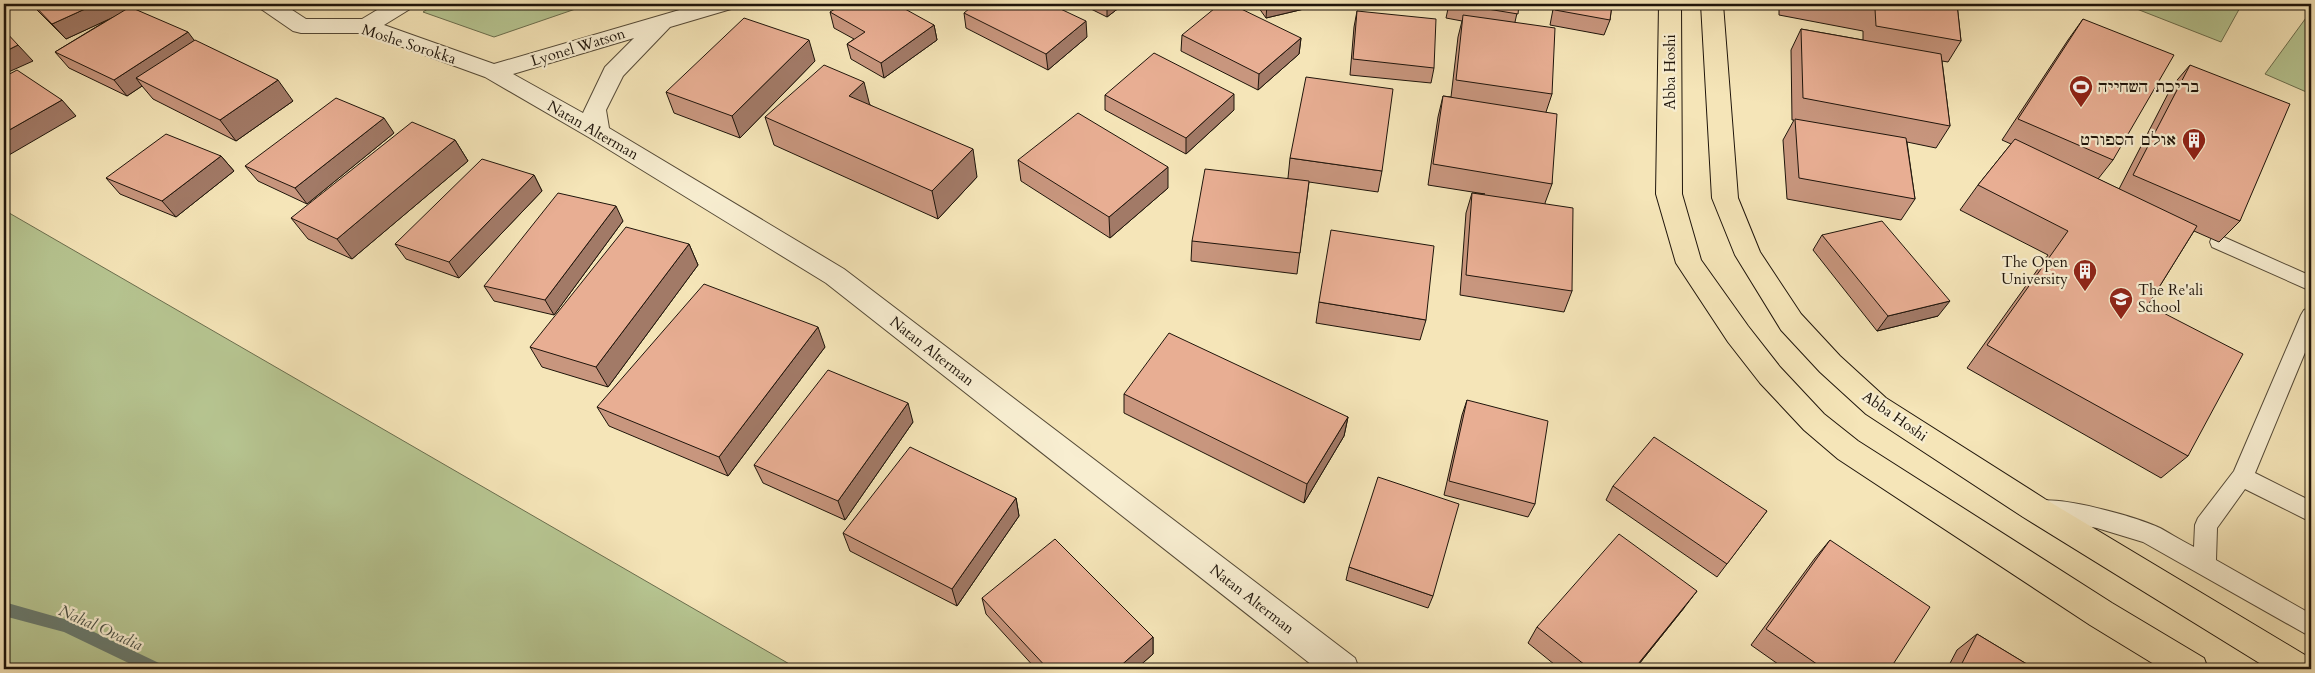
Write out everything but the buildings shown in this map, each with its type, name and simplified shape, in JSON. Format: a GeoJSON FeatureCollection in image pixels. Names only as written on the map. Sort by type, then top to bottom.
{"type":"FeatureCollection","features":[{"type":"Feature","properties":{"kind":"main road","name":"Abba Hoshi"},"geometry":{"type":"LineString","coordinates":[[1670,4],[1670,194],[1689,263],[1743,341],[1770,375],[1814,422],[1848,450],[2093,609],[2192,669]]}},
{"type":"Feature","properties":{"kind":"main road","name":"Abba Hoshi"},"geometry":{"type":"LineString","coordinates":[[1712,4],[1725,198],[1748,255],[1791,322],[1830,364],[1876,406],[2034,508],[2298,669]]}},
{"type":"Feature","properties":{"kind":"street","name":"Moshe Sorokka"},"geometry":{"type":"LineString","coordinates":[[269,4],[301,26],[366,26],[493,72]]}},
{"type":"Feature","properties":{"kind":"street"},"geometry":{"type":"LineString","coordinates":[[366,26],[402,4]]}},
{"type":"Feature","properties":{"kind":"street","name":"Lyonel Watson"},"geometry":{"type":"LineString","coordinates":[[493,72],[722,4]]}},
{"type":"Feature","properties":{"kind":"street","name":"Lyonel Watson"},"geometry":{"type":"LineString","coordinates":[[598,132],[594,110],[613,72],[663,21]]}},
{"type":"Feature","properties":{"kind":"street","name":"Natan Alterman"},"geometry":{"type":"LineString","coordinates":[[493,72],[598,132],[835,276],[1344,669]]}},
{"type":"Feature","properties":{"kind":"lane"},"geometry":{"type":"LineString","coordinates":[[2220,242],[2311,284]]}},
{"type":"Feature","properties":{"kind":"lane"},"geometry":{"type":"LineString","coordinates":[[2204,564],[2206,525],[2242,477],[2307,340],[2311,316]]}},
{"type":"Feature","properties":{"kind":"lane"},"geometry":{"type":"LineString","coordinates":[[2242,477],[2311,512]]}},
{"type":"Feature","properties":{"kind":"lane"},"geometry":{"type":"LineString","coordinates":[[2034,508],[2086,515],[2152,535],[2311,626]]}},
{"type":"Feature","properties":{"kind":"green space"},"geometry":{"type":"Polygon","coordinates":[[[435,4],[590,4],[494,37],[423,12],[435,4]]]}},
{"type":"Feature","properties":{"kind":"green space"},"geometry":{"type":"Polygon","coordinates":[[[2124,4],[2242,4],[2221,42],[2124,4]]]}},
{"type":"Feature","properties":{"kind":"green space"},"geometry":{"type":"Polygon","coordinates":[[[2311,11],[2311,94],[2265,74],[2311,11]]]}},
{"type":"Feature","properties":{"kind":"green space"},"geometry":{"type":"Polygon","coordinates":[[[4,210],[798,669],[4,669],[4,210]]]}},
{"type":"Feature","properties":{"kind":"waterway","name":"Nahal Ovadia"},"geometry":{"type":"LineString","coordinates":[[4,609],[66,626],[156,669]]}},
{"type":"Feature","properties":{"kind":"place","name":"בריכת השחייה"},"geometry":{"type":"Point","coordinates":[2081,108]}},
{"type":"Feature","properties":{"kind":"place","name":"אולם הספורט"},"geometry":{"type":"Point","coordinates":[2194,161]}},
{"type":"Feature","properties":{"kind":"place","name":"The Open University"},"geometry":{"type":"Point","coordinates":[2085,292]}},
{"type":"Feature","properties":{"kind":"place","name":"The Re'ali School"},"geometry":{"type":"Point","coordinates":[2121,320]}}]}
